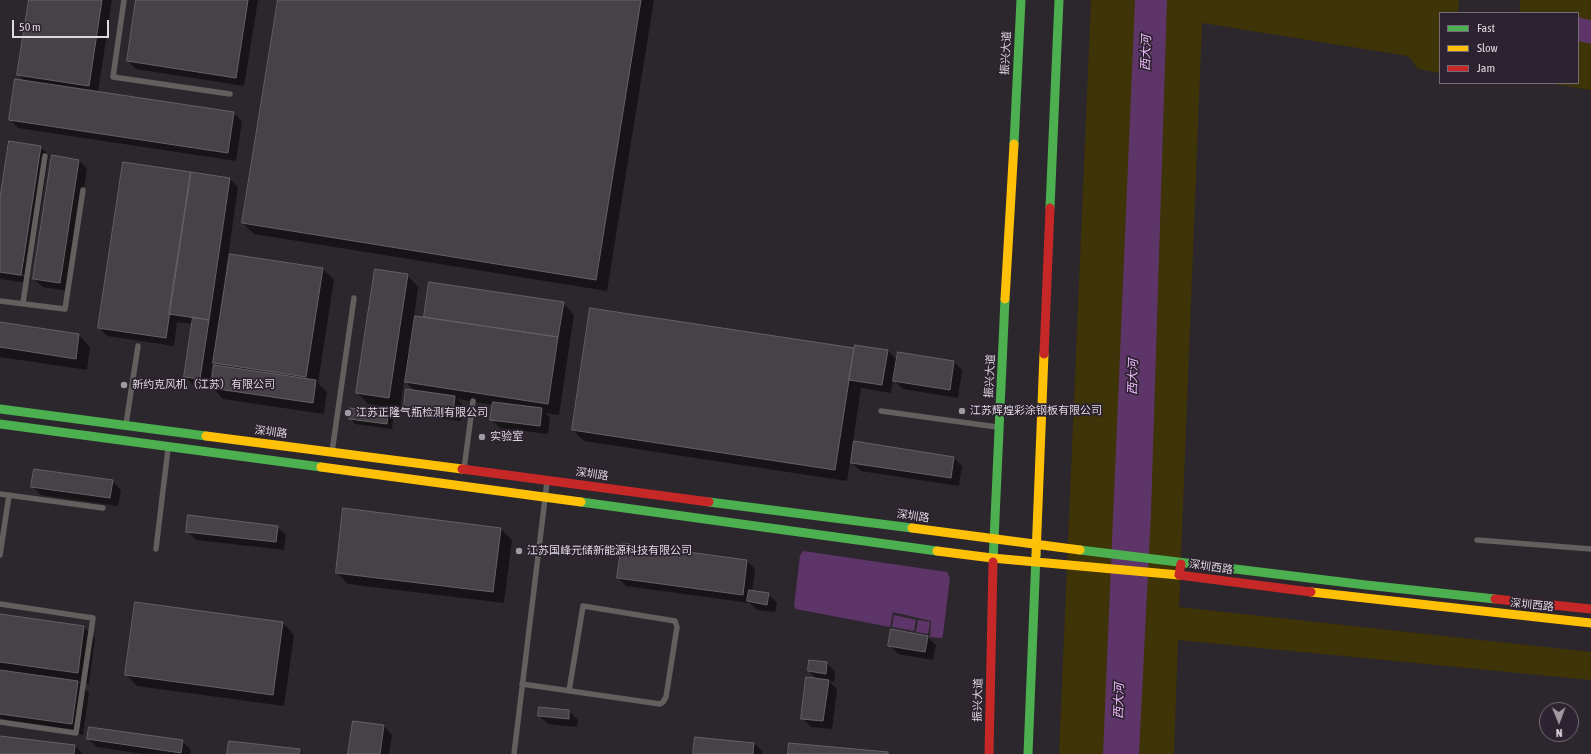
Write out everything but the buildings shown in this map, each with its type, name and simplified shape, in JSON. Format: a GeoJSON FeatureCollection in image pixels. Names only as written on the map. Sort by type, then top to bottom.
{"type":"FeatureCollection","features":[{"type":"Feature","properties":{"kind":"street","name":"振兴大道"},"geometry":{"type":"LineString","coordinates":[[989,754],[992,558],[1021,0]]}},
{"type":"Feature","properties":{"kind":"street"},"geometry":{"type":"LineString","coordinates":[[1028,754],[1060,0]]}},
{"type":"Feature","properties":{"kind":"street","name":"深圳路"},"geometry":{"type":"LineString","coordinates":[[0,409],[993,539],[1177,561]]}},
{"type":"Feature","properties":{"kind":"street"},"geometry":{"type":"LineString","coordinates":[[0,424],[992,558],[1176,574]]}},
{"type":"Feature","properties":{"kind":"street","name":"深圳西路"},"geometry":{"type":"LineString","coordinates":[[1591,609],[1366,585],[1177,561],[1176,574],[1274,587],[1591,623]]}},
{"type":"Feature","properties":{"kind":"lane"},"geometry":{"type":"LineString","coordinates":[[124,0],[113,76],[230,94]]}},
{"type":"Feature","properties":{"kind":"lane"},"geometry":{"type":"LineString","coordinates":[[23,304],[45,156]]}},
{"type":"Feature","properties":{"kind":"lane"},"geometry":{"type":"LineString","coordinates":[[0,301],[65,308],[83,190]]}},
{"type":"Feature","properties":{"kind":"lane"},"geometry":{"type":"LineString","coordinates":[[332,452],[354,298]]}},
{"type":"Feature","properties":{"kind":"lane"},"geometry":{"type":"LineString","coordinates":[[125,426],[138,346]]}},
{"type":"Feature","properties":{"kind":"lane"},"geometry":{"type":"LineString","coordinates":[[464,469],[473,401]]}},
{"type":"Feature","properties":{"kind":"lane"},"geometry":{"type":"LineString","coordinates":[[881,411],[999,428]]}},
{"type":"Feature","properties":{"kind":"lane"},"geometry":{"type":"LineString","coordinates":[[156,550],[170,432]]}},
{"type":"Feature","properties":{"kind":"lane"},"geometry":{"type":"LineString","coordinates":[[514,754],[547,480]]}},
{"type":"Feature","properties":{"kind":"lane"},"geometry":{"type":"LineString","coordinates":[[0,494],[103,508]]}},
{"type":"Feature","properties":{"kind":"lane"},"geometry":{"type":"LineString","coordinates":[[0,555],[9,495]]}},
{"type":"Feature","properties":{"kind":"lane"},"geometry":{"type":"LineString","coordinates":[[1477,540],[1591,549]]}},
{"type":"Feature","properties":{"kind":"lane"},"geometry":{"type":"LineString","coordinates":[[0,604],[93,618],[76,733],[0,722]]}},
{"type":"Feature","properties":{"kind":"lane"},"geometry":{"type":"LineString","coordinates":[[522,684],[570,691],[660,704],[666,697],[677,627],[674,621],[583,606],[570,691]]}},
{"type":"Feature","properties":{"kind":"shaded area"},"geometry":{"type":"Polygon","coordinates":[[[1091,0],[1459,0],[1458,12],[1439,12],[1439,73],[1418,69],[1408,56],[1202,23],[1179,607],[1591,652],[1591,680],[1178,640],[1174,754],[1059,754],[1091,0]]]}},
{"type":"Feature","properties":{"kind":"shaded area"},"geometry":{"type":"Polygon","coordinates":[[[1520,0],[1591,0],[1591,90],[1552,84],[1579,84],[1579,12],[1520,12],[1520,0]]]}},
{"type":"Feature","properties":{"kind":"water","name":"西大河"},"geometry":{"type":"Polygon","coordinates":[[[1135,0],[1167,0],[1151,512],[1139,754],[1103,754],[1135,0]]]}},
{"type":"Feature","properties":{"kind":"water"},"geometry":{"type":"Polygon","coordinates":[[[803,551],[947,572],[950,578],[942,638],[930,637],[931,621],[893,612],[890,627],[796,609],[794,606],[800,555],[803,551]]]}},
{"type":"Feature","properties":{"kind":"water"},"geometry":{"type":"Polygon","coordinates":[[[894,615],[916,620],[914,631],[892,627],[894,615]]]}},
{"type":"Feature","properties":{"kind":"water"},"geometry":{"type":"Polygon","coordinates":[[[918,620],[930,622],[928,634],[916,632],[918,620]]]}},
{"type":"Feature","properties":{"kind":"waterway"},"geometry":{"type":"LineString","coordinates":[[1579,29],[1591,32]]}},
{"type":"Feature","properties":{"kind":"traffic: fast"},"geometry":{"type":"LineString","coordinates":[[1014,144],[1021,0]]}},
{"type":"Feature","properties":{"kind":"traffic: fast"},"geometry":{"type":"LineString","coordinates":[[1050,208],[1059,0]]}},
{"type":"Feature","properties":{"kind":"traffic: fast"},"geometry":{"type":"LineString","coordinates":[[993,562],[1005,299]]}},
{"type":"Feature","properties":{"kind":"traffic: fast"},"geometry":{"type":"LineString","coordinates":[[0,409],[206,436]]}},
{"type":"Feature","properties":{"kind":"traffic: fast"},"geometry":{"type":"LineString","coordinates":[[0,424],[321,467]]}},
{"type":"Feature","properties":{"kind":"traffic: fast"},"geometry":{"type":"LineString","coordinates":[[581,502],[937,551]]}},
{"type":"Feature","properties":{"kind":"traffic: fast"},"geometry":{"type":"LineString","coordinates":[[709,502],[912,528]]}},
{"type":"Feature","properties":{"kind":"traffic: fast"},"geometry":{"type":"LineString","coordinates":[[1080,550],[1366,585],[1495,599]]}},
{"type":"Feature","properties":{"kind":"traffic: fast"},"geometry":{"type":"LineString","coordinates":[[1028,754],[1036,555]]}},
{"type":"Feature","properties":{"kind":"traffic: slow"},"geometry":{"type":"LineString","coordinates":[[1005,299],[1014,144]]}},
{"type":"Feature","properties":{"kind":"traffic: slow"},"geometry":{"type":"LineString","coordinates":[[1036,555],[1044,354]]}},
{"type":"Feature","properties":{"kind":"traffic: slow"},"geometry":{"type":"LineString","coordinates":[[206,436],[462,469]]}},
{"type":"Feature","properties":{"kind":"traffic: slow"},"geometry":{"type":"LineString","coordinates":[[321,467],[581,502]]}},
{"type":"Feature","properties":{"kind":"traffic: slow"},"geometry":{"type":"LineString","coordinates":[[912,528],[1080,550]]}},
{"type":"Feature","properties":{"kind":"traffic: slow"},"geometry":{"type":"LineString","coordinates":[[937,551],[992,558],[1179,575]]}},
{"type":"Feature","properties":{"kind":"traffic: slow"},"geometry":{"type":"LineString","coordinates":[[1311,592],[1591,623]]}},
{"type":"Feature","properties":{"kind":"traffic: jam"},"geometry":{"type":"LineString","coordinates":[[1044,354],[1050,208]]}},
{"type":"Feature","properties":{"kind":"traffic: jam"},"geometry":{"type":"LineString","coordinates":[[462,469],[709,502]]}},
{"type":"Feature","properties":{"kind":"traffic: jam"},"geometry":{"type":"LineString","coordinates":[[989,754],[993,562]]}},
{"type":"Feature","properties":{"kind":"traffic: jam"},"geometry":{"type":"LineString","coordinates":[[1181,564],[1179,575],[1311,592]]}},
{"type":"Feature","properties":{"kind":"traffic: jam"},"geometry":{"type":"LineString","coordinates":[[1495,599],[1591,609]]}},
{"type":"Feature","properties":{"kind":"place","name":"新约克风机（江苏）有限公司"},"geometry":{"type":"Point","coordinates":[124,385]}},
{"type":"Feature","properties":{"kind":"place","name":"江苏辉煌彩涂钢板有限公司"},"geometry":{"type":"Point","coordinates":[962,411]}},
{"type":"Feature","properties":{"kind":"place","name":"江苏正隆气瓶检测有限公司"},"geometry":{"type":"Point","coordinates":[348,413]}},
{"type":"Feature","properties":{"kind":"place","name":"实验室"},"geometry":{"type":"Point","coordinates":[482,437]}},
{"type":"Feature","properties":{"kind":"place","name":"江苏国峰元储新能源科技有限公司"},"geometry":{"type":"Point","coordinates":[519,551]}}]}
